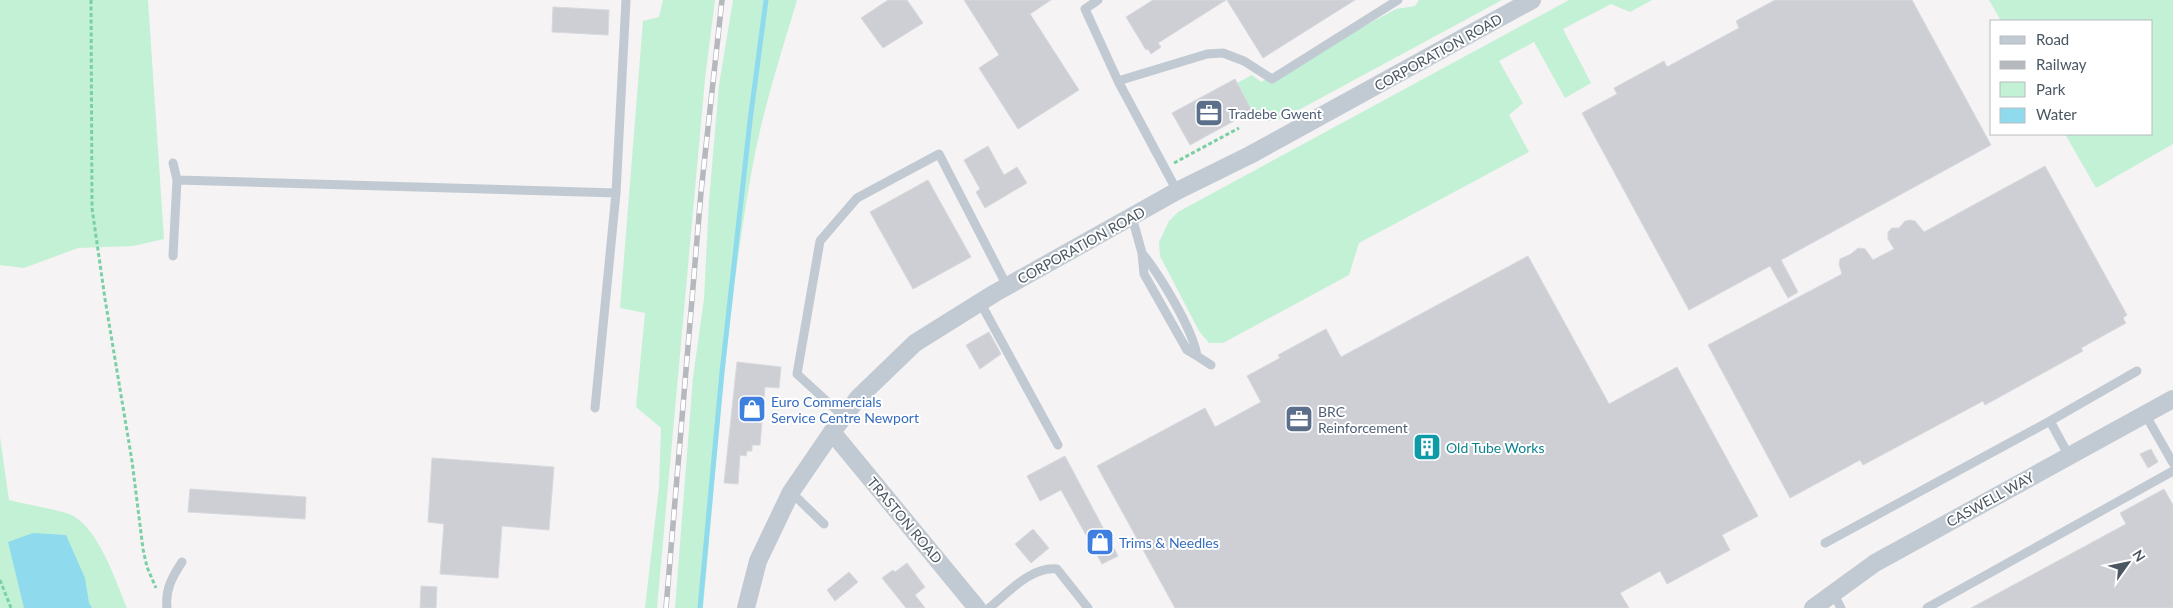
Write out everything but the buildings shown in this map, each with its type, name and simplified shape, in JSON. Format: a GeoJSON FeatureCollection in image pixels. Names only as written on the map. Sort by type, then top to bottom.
{"type":"FeatureCollection","features":[{"type":"Feature","properties":{"kind":"street","name":"CORPORATION ROAD"},"geometry":{"type":"LineString","coordinates":[[746,608],[758,562],[792,492],[832,432],[865,391],[915,343],[1007,286],[1177,191],[1283,137],[1532,0]]}},
{"type":"Feature","properties":{"kind":"street","name":"CASWELL WAY"},"geometry":{"type":"LineString","coordinates":[[1813,608],[1837,601],[1875,563],[2173,399]]}},
{"type":"Feature","properties":{"kind":"street","name":"TRASTON ROAD"},"geometry":{"type":"LineString","coordinates":[[832,432],[977,608]]}},
{"type":"Feature","properties":{"kind":"lane"},"geometry":{"type":"LineString","coordinates":[[595,408],[616,193],[626,0]]}},
{"type":"Feature","properties":{"kind":"lane"},"geometry":{"type":"LineString","coordinates":[[1098,0],[1085,9],[1118,81],[1177,191]]}},
{"type":"Feature","properties":{"kind":"lane"},"geometry":{"type":"LineString","coordinates":[[1118,81],[1206,54],[1223,53],[1244,61],[1272,79],[1398,0]]}},
{"type":"Feature","properties":{"kind":"lane"},"geometry":{"type":"LineString","coordinates":[[844,417],[797,374],[820,241],[857,198],[939,154],[1007,286]]}},
{"type":"Feature","properties":{"kind":"lane"},"geometry":{"type":"LineString","coordinates":[[173,163],[177,180],[173,256]]}},
{"type":"Feature","properties":{"kind":"lane"},"geometry":{"type":"LineString","coordinates":[[177,180],[616,193]]}},
{"type":"Feature","properties":{"kind":"lane"},"geometry":{"type":"LineString","coordinates":[[1132,217],[1142,253],[1154,268],[1177,309],[1195,344],[1197,356],[1211,365]]}},
{"type":"Feature","properties":{"kind":"lane"},"geometry":{"type":"LineString","coordinates":[[980,302],[1058,445]]}},
{"type":"Feature","properties":{"kind":"lane"},"geometry":{"type":"LineString","coordinates":[[1825,542],[2050,421],[2138,371]]}},
{"type":"Feature","properties":{"kind":"lane"},"geometry":{"type":"LineString","coordinates":[[2145,414],[2173,463]]}},
{"type":"Feature","properties":{"kind":"lane"},"geometry":{"type":"LineString","coordinates":[[2050,421],[2069,456]]}},
{"type":"Feature","properties":{"kind":"lane"},"geometry":{"type":"LineString","coordinates":[[1927,608],[2173,472]]}},
{"type":"Feature","properties":{"kind":"lane"},"geometry":{"type":"LineString","coordinates":[[792,492],[824,524]]}},
{"type":"Feature","properties":{"kind":"lane"},"geometry":{"type":"LineString","coordinates":[[166,605],[172,575],[182,562]]}},
{"type":"Feature","properties":{"kind":"lane"},"geometry":{"type":"LineString","coordinates":[[989,608],[1026,578],[1050,568],[1057,569],[1088,608]]}},
{"type":"Feature","properties":{"kind":"path"},"geometry":{"type":"LineString","coordinates":[[91,0],[92,208],[132,461],[143,549],[152,579],[166,605]]}},
{"type":"Feature","properties":{"kind":"path"},"geometry":{"type":"LineString","coordinates":[[1164,168],[1239,128]]}},
{"type":"Feature","properties":{"kind":"path"},"geometry":{"type":"LineString","coordinates":[[0,580],[11,608]]}},
{"type":"Feature","properties":{"kind":"green space"},"geometry":{"type":"Polygon","coordinates":[[[0,0],[148,0],[164,239],[133,246],[78,248],[24,268],[0,265],[0,0]]]}},
{"type":"Feature","properties":{"kind":"green space"},"geometry":{"type":"Polygon","coordinates":[[[663,0],[715,0],[705,79],[657,608],[645,608],[659,487],[661,428],[636,407],[645,313],[620,308],[643,21],[659,17],[663,0]]]}},
{"type":"Feature","properties":{"kind":"green space"},"geometry":{"type":"Polygon","coordinates":[[[733,0],[797,0],[762,123],[744,219],[723,386],[703,608],[675,608],[693,377],[704,299],[709,201],[719,85],[733,0]]]}},
{"type":"Feature","properties":{"kind":"green space"},"geometry":{"type":"Polygon","coordinates":[[[1419,0],[1502,0],[1282,119],[1267,121],[1252,111],[1237,83],[1252,75],[1261,82],[1396,9],[1415,6],[1419,0]]]}},
{"type":"Feature","properties":{"kind":"green space"},"geometry":{"type":"Polygon","coordinates":[[[1569,0],[1652,0],[1630,12],[1611,4],[1563,29],[1591,83],[1565,98],[1534,42],[1499,61],[1523,103],[1509,115],[1529,152],[1359,243],[1349,275],[1223,343],[1209,343],[1199,331],[1160,256],[1159,242],[1169,221],[1178,212],[1569,0]]]}},
{"type":"Feature","properties":{"kind":"green space"},"geometry":{"type":"Polygon","coordinates":[[[1989,0],[2173,0],[2173,144],[2096,188],[2066,135],[2153,135],[2153,20],[2000,20],[1989,0]]]}},
{"type":"Feature","properties":{"kind":"green space"},"geometry":{"type":"Polygon","coordinates":[[[0,437],[9,500],[69,514],[79,520],[89,530],[105,555],[127,608],[0,608],[0,437]]]}},
{"type":"Feature","properties":{"kind":"water"},"geometry":{"type":"Polygon","coordinates":[[[33,533],[66,535],[85,578],[89,603],[92,608],[24,608],[8,542],[33,533]]]}},
{"type":"Feature","properties":{"kind":"waterway"},"geometry":{"type":"LineString","coordinates":[[700,608],[722,372],[750,121],[766,0]]}},
{"type":"Feature","properties":{"kind":"railway"},"geometry":{"type":"LineString","coordinates":[[666,608],[701,192],[722,0]]}},
{"type":"Feature","properties":{"kind":"place","name":"Tradebe Gwent"},"geometry":{"type":"Point","coordinates":[1209,113]}},
{"type":"Feature","properties":{"kind":"place","name":"Euro Commercials Service Centre Newport"},"geometry":{"type":"Point","coordinates":[752,409]}},
{"type":"Feature","properties":{"kind":"place","name":"BRC Reinforcement"},"geometry":{"type":"Point","coordinates":[1299,419]}},
{"type":"Feature","properties":{"kind":"place","name":"Old Tube Works"},"geometry":{"type":"Point","coordinates":[1427,447]}},
{"type":"Feature","properties":{"kind":"place","name":"Trims & Needles"},"geometry":{"type":"Point","coordinates":[1100,542]}}]}
